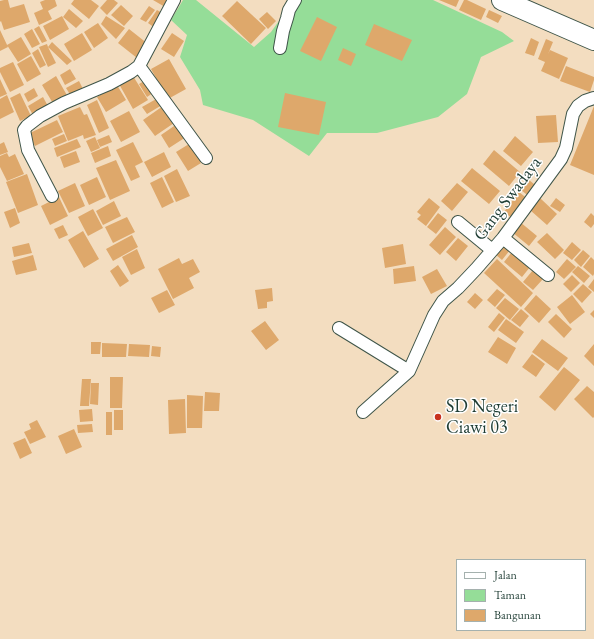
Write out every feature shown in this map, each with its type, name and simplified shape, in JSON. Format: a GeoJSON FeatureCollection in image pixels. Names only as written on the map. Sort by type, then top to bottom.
{"type":"FeatureCollection","features":[{"type":"Feature","properties":{"kind":"highway"},"geometry":{"type":"LineString","coordinates":[[502,0],[594,40]]}},
{"type":"Feature","properties":{"kind":"street"},"geometry":{"type":"LineString","coordinates":[[52,196],[28,150],[24,130],[40,116],[64,103],[109,84],[139,66],[174,0]]}},
{"type":"Feature","properties":{"kind":"street"},"geometry":{"type":"LineString","coordinates":[[280,48],[289,10],[295,0]]}},
{"type":"Feature","properties":{"kind":"street"},"geometry":{"type":"LineString","coordinates":[[139,66],[206,158]]}},
{"type":"Feature","properties":{"kind":"street","name":"Gang Swadaya"},"geometry":{"type":"LineString","coordinates":[[408,371],[434,315],[443,301],[458,288],[503,238],[561,159],[566,148],[573,114],[578,106],[585,101],[594,98]]}},
{"type":"Feature","properties":{"kind":"street"},"geometry":{"type":"LineString","coordinates":[[458,222],[492,250]]}},
{"type":"Feature","properties":{"kind":"street"},"geometry":{"type":"LineString","coordinates":[[503,238],[548,275]]}},
{"type":"Feature","properties":{"kind":"street"},"geometry":{"type":"LineString","coordinates":[[339,328],[408,371],[363,412]]}},
{"type":"Feature","properties":{"kind":"green space"},"geometry":{"type":"Polygon","coordinates":[[[183,0],[196,0],[254,47],[271,32],[294,0],[433,0],[502,32],[514,41],[481,57],[467,94],[438,117],[377,133],[327,133],[309,156],[253,120],[203,105],[200,90],[180,57],[187,35],[171,20],[183,0]]]}},
{"type":"Feature","properties":{"kind":"building"},"geometry":{"type":"Polygon","coordinates":[[[8,0],[10,8],[24,4],[30,22],[4,30],[1,21],[0,22],[0,1],[8,0]]]}},
{"type":"Feature","properties":{"kind":"building"},"geometry":{"type":"Polygon","coordinates":[[[45,0],[55,0],[57,6],[48,11],[52,19],[39,25],[34,13],[43,9],[40,2],[45,0]]]}},
{"type":"Feature","properties":{"kind":"building"},"geometry":{"type":"Polygon","coordinates":[[[74,0],[91,0],[99,6],[89,19],[71,4],[74,0]]]}},
{"type":"Feature","properties":{"kind":"building"},"geometry":{"type":"Polygon","coordinates":[[[107,0],[114,0],[118,3],[107,15],[100,8],[107,0]]]}},
{"type":"Feature","properties":{"kind":"building"},"geometry":{"type":"Polygon","coordinates":[[[153,0],[168,0],[165,7],[153,0]]]}},
{"type":"Feature","properties":{"kind":"building"},"geometry":{"type":"Polygon","coordinates":[[[439,0],[459,0],[456,7],[439,0]]]}},
{"type":"Feature","properties":{"kind":"building"},"geometry":{"type":"Polygon","coordinates":[[[464,0],[486,9],[481,20],[459,10],[464,0]]]}},
{"type":"Feature","properties":{"kind":"building"},"geometry":{"type":"Polygon","coordinates":[[[237,1],[266,28],[251,44],[222,16],[237,1]]]}},
{"type":"Feature","properties":{"kind":"building"},"geometry":{"type":"Polygon","coordinates":[[[121,5],[133,16],[124,26],[111,15],[121,5]]]}},
{"type":"Feature","properties":{"kind":"building"},"geometry":{"type":"Polygon","coordinates":[[[149,6],[155,10],[146,22],[140,19],[149,6]]]}},
{"type":"Feature","properties":{"kind":"building"},"geometry":{"type":"Polygon","coordinates":[[[69,9],[83,21],[76,28],[63,17],[69,9]]]}},
{"type":"Feature","properties":{"kind":"building"},"geometry":{"type":"Polygon","coordinates":[[[157,10],[164,14],[155,28],[148,23],[157,10]]]}},
{"type":"Feature","properties":{"kind":"building"},"geometry":{"type":"Polygon","coordinates":[[[489,10],[502,16],[498,23],[486,17],[489,10]]]}},
{"type":"Feature","properties":{"kind":"building"},"geometry":{"type":"Polygon","coordinates":[[[267,12],[276,21],[268,29],[259,19],[267,12]]]}},
{"type":"Feature","properties":{"kind":"building"},"geometry":{"type":"Polygon","coordinates":[[[62,16],[69,29],[50,40],[43,26],[62,16]]]}},
{"type":"Feature","properties":{"kind":"building"},"geometry":{"type":"Polygon","coordinates":[[[106,16],[125,28],[116,39],[101,24],[106,16]]]}},
{"type":"Feature","properties":{"kind":"building"},"geometry":{"type":"Polygon","coordinates":[[[317,17],[337,27],[321,61],[300,51],[317,17]]]}},
{"type":"Feature","properties":{"kind":"building"},"geometry":{"type":"Polygon","coordinates":[[[98,23],[108,38],[94,48],[84,32],[98,23]]]}},
{"type":"Feature","properties":{"kind":"building"},"geometry":{"type":"Polygon","coordinates":[[[374,24],[412,40],[402,61],[365,45],[374,24]]]}},
{"type":"Feature","properties":{"kind":"building"},"geometry":{"type":"Polygon","coordinates":[[[39,26],[47,41],[42,43],[34,29],[39,26]]]}},
{"type":"Feature","properties":{"kind":"building"},"geometry":{"type":"Polygon","coordinates":[[[32,29],[40,44],[32,48],[24,34],[32,29]]]}},
{"type":"Feature","properties":{"kind":"building"},"geometry":{"type":"Polygon","coordinates":[[[129,29],[148,44],[137,58],[118,43],[129,29]]]}},
{"type":"Feature","properties":{"kind":"building"},"geometry":{"type":"Polygon","coordinates":[[[0,30],[8,47],[0,51],[0,30]]]}},
{"type":"Feature","properties":{"kind":"building"},"geometry":{"type":"Polygon","coordinates":[[[82,33],[92,50],[74,61],[64,44],[82,33]]]}},
{"type":"Feature","properties":{"kind":"building"},"geometry":{"type":"Polygon","coordinates":[[[172,33],[184,41],[174,57],[161,49],[172,33]]]}},
{"type":"Feature","properties":{"kind":"building"},"geometry":{"type":"Polygon","coordinates":[[[21,37],[31,54],[18,62],[7,45],[21,37]]]}},
{"type":"Feature","properties":{"kind":"building"},"geometry":{"type":"Polygon","coordinates":[[[531,38],[539,42],[534,56],[525,53],[531,38]]]}},
{"type":"Feature","properties":{"kind":"building"},"geometry":{"type":"Polygon","coordinates":[[[546,39],[553,42],[548,54],[550,50],[568,58],[559,79],[541,71],[545,62],[538,59],[546,39]]]}},
{"type":"Feature","properties":{"kind":"building"},"geometry":{"type":"Polygon","coordinates":[[[52,42],[72,61],[67,65],[48,47],[52,42]]]}},
{"type":"Feature","properties":{"kind":"building"},"geometry":{"type":"Polygon","coordinates":[[[47,44],[56,63],[48,67],[39,47],[47,44]]]}},
{"type":"Feature","properties":{"kind":"building"},"geometry":{"type":"Polygon","coordinates":[[[343,48],[356,54],[351,66],[338,60],[343,48]]]}},
{"type":"Feature","properties":{"kind":"building"},"geometry":{"type":"Polygon","coordinates":[[[38,49],[46,65],[40,68],[32,53],[38,49]]]}},
{"type":"Feature","properties":{"kind":"building"},"geometry":{"type":"Polygon","coordinates":[[[31,56],[41,74],[27,82],[17,64],[31,56]]]}},
{"type":"Feature","properties":{"kind":"building"},"geometry":{"type":"Polygon","coordinates":[[[169,59],[186,89],[168,99],[151,69],[169,59]]]}},
{"type":"Feature","properties":{"kind":"building"},"geometry":{"type":"Polygon","coordinates":[[[13,62],[24,85],[10,92],[0,72],[0,68],[13,62]]]}},
{"type":"Feature","properties":{"kind":"building"},"geometry":{"type":"Polygon","coordinates":[[[566,66],[594,77],[590,92],[560,81],[566,66]]]}},
{"type":"Feature","properties":{"kind":"building"},"geometry":{"type":"Polygon","coordinates":[[[70,69],[76,79],[65,85],[60,75],[70,69]]]}},
{"type":"Feature","properties":{"kind":"building"},"geometry":{"type":"Polygon","coordinates":[[[56,76],[68,97],[54,105],[42,85],[56,76]]]}},
{"type":"Feature","properties":{"kind":"building"},"geometry":{"type":"Polygon","coordinates":[[[133,76],[148,100],[133,109],[119,84],[133,76]]]}},
{"type":"Feature","properties":{"kind":"building"},"geometry":{"type":"Polygon","coordinates":[[[0,79],[7,94],[0,97],[0,79]]]}},
{"type":"Feature","properties":{"kind":"building"},"geometry":{"type":"Polygon","coordinates":[[[146,80],[153,93],[147,97],[139,84],[146,80]]]}},
{"type":"Feature","properties":{"kind":"building"},"geometry":{"type":"Polygon","coordinates":[[[79,81],[83,89],[71,96],[66,88],[79,81]]]}},
{"type":"Feature","properties":{"kind":"building"},"geometry":{"type":"Polygon","coordinates":[[[117,85],[126,100],[106,112],[97,97],[117,85]]]}},
{"type":"Feature","properties":{"kind":"building"},"geometry":{"type":"Polygon","coordinates":[[[34,88],[38,96],[28,102],[24,94],[34,88]]]}},
{"type":"Feature","properties":{"kind":"building"},"geometry":{"type":"Polygon","coordinates":[[[20,93],[31,116],[20,121],[10,98],[20,93]]]}},
{"type":"Feature","properties":{"kind":"building"},"geometry":{"type":"Polygon","coordinates":[[[285,93],[326,102],[319,135],[278,127],[285,93]]]}},
{"type":"Feature","properties":{"kind":"building"},"geometry":{"type":"Polygon","coordinates":[[[7,95],[14,112],[0,119],[0,99],[7,95]]]}},
{"type":"Feature","properties":{"kind":"building"},"geometry":{"type":"Polygon","coordinates":[[[43,97],[49,108],[34,117],[28,106],[43,97]]]}},
{"type":"Feature","properties":{"kind":"building"},"geometry":{"type":"Polygon","coordinates":[[[158,98],[162,105],[147,114],[142,107],[158,98]]]}},
{"type":"Feature","properties":{"kind":"building"},"geometry":{"type":"Polygon","coordinates":[[[97,100],[109,128],[99,133],[87,105],[97,100]]]}},
{"type":"Feature","properties":{"kind":"building"},"geometry":{"type":"Polygon","coordinates":[[[163,106],[174,123],[155,136],[143,120],[163,106]]]}},
{"type":"Feature","properties":{"kind":"building"},"geometry":{"type":"Polygon","coordinates":[[[594,106],[594,175],[570,165],[594,106]]]}},
{"type":"Feature","properties":{"kind":"building"},"geometry":{"type":"Polygon","coordinates":[[[80,107],[84,115],[87,114],[96,135],[84,139],[83,135],[68,141],[58,116],[80,107]]]}},
{"type":"Feature","properties":{"kind":"building"},"geometry":{"type":"Polygon","coordinates":[[[129,111],[140,132],[121,142],[110,121],[129,111]]]}},
{"type":"Feature","properties":{"kind":"building"},"geometry":{"type":"Polygon","coordinates":[[[556,115],[558,142],[538,143],[536,116],[556,115]]]}},
{"type":"Feature","properties":{"kind":"building"},"geometry":{"type":"Polygon","coordinates":[[[57,120],[63,132],[35,146],[28,134],[57,120]]]}},
{"type":"Feature","properties":{"kind":"building"},"geometry":{"type":"Polygon","coordinates":[[[177,124],[186,137],[169,148],[161,135],[177,124]]]}},
{"type":"Feature","properties":{"kind":"building"},"geometry":{"type":"Polygon","coordinates":[[[64,134],[67,141],[55,146],[52,139],[64,134]]]}},
{"type":"Feature","properties":{"kind":"building"},"geometry":{"type":"Polygon","coordinates":[[[109,135],[112,142],[100,147],[97,140],[109,135]]]}},
{"type":"Feature","properties":{"kind":"building"},"geometry":{"type":"Polygon","coordinates":[[[515,136],[533,152],[521,166],[503,151],[515,136]]]}},
{"type":"Feature","properties":{"kind":"building"},"geometry":{"type":"Polygon","coordinates":[[[95,137],[100,148],[91,152],[86,141],[95,137]]]}},
{"type":"Feature","properties":{"kind":"building"},"geometry":{"type":"Polygon","coordinates":[[[77,139],[81,147],[57,157],[54,148],[77,139]]]}},
{"type":"Feature","properties":{"kind":"building"},"geometry":{"type":"Polygon","coordinates":[[[4,142],[8,152],[0,155],[0,144],[4,142]]]}},
{"type":"Feature","properties":{"kind":"building"},"geometry":{"type":"Polygon","coordinates":[[[133,142],[143,162],[135,166],[140,177],[131,181],[116,150],[133,142]]]}},
{"type":"Feature","properties":{"kind":"building"},"geometry":{"type":"Polygon","coordinates":[[[189,144],[195,153],[198,151],[203,160],[200,162],[201,163],[188,171],[176,152],[189,144]]]}},
{"type":"Feature","properties":{"kind":"building"},"geometry":{"type":"Polygon","coordinates":[[[108,146],[111,156],[95,163],[91,153],[108,146]]]}},
{"type":"Feature","properties":{"kind":"building"},"geometry":{"type":"Polygon","coordinates":[[[494,150],[520,172],[509,186],[483,164],[494,150]]]}},
{"type":"Feature","properties":{"kind":"building"},"geometry":{"type":"Polygon","coordinates":[[[76,151],[80,162],[64,168],[60,157],[76,151]]]}},
{"type":"Feature","properties":{"kind":"building"},"geometry":{"type":"Polygon","coordinates":[[[164,152],[171,167],[152,177],[144,162],[164,152]]]}},
{"type":"Feature","properties":{"kind":"building"},"geometry":{"type":"Polygon","coordinates":[[[7,153],[9,157],[15,154],[24,174],[7,181],[0,167],[0,156],[7,153]]]}},
{"type":"Feature","properties":{"kind":"building"},"geometry":{"type":"Polygon","coordinates":[[[116,160],[130,191],[110,200],[96,168],[116,160]]]}},
{"type":"Feature","properties":{"kind":"building"},"geometry":{"type":"Polygon","coordinates":[[[472,168],[500,191],[489,204],[461,181],[472,168]]]}},
{"type":"Feature","properties":{"kind":"building"},"geometry":{"type":"Polygon","coordinates":[[[177,169],[190,196],[176,202],[164,176],[177,169]]]}},
{"type":"Feature","properties":{"kind":"building"},"geometry":{"type":"Polygon","coordinates":[[[27,174],[38,205],[18,213],[6,182],[27,174]]]}},
{"type":"Feature","properties":{"kind":"building"},"geometry":{"type":"Polygon","coordinates":[[[97,177],[106,197],[89,205],[80,185],[97,177]]]}},
{"type":"Feature","properties":{"kind":"building"},"geometry":{"type":"Polygon","coordinates":[[[162,177],[174,202],[162,208],[150,183],[162,177]]]}},
{"type":"Feature","properties":{"kind":"building"},"geometry":{"type":"Polygon","coordinates":[[[529,180],[539,188],[531,198],[521,190],[529,180]]]}},
{"type":"Feature","properties":{"kind":"building"},"geometry":{"type":"Polygon","coordinates":[[[75,183],[85,206],[69,213],[58,191],[75,183]]]}},
{"type":"Feature","properties":{"kind":"building"},"geometry":{"type":"Polygon","coordinates":[[[457,183],[468,192],[452,211],[441,201],[457,183]]]}},
{"type":"Feature","properties":{"kind":"building"},"geometry":{"type":"Polygon","coordinates":[[[519,192],[529,200],[513,219],[504,212],[519,192]]]}},
{"type":"Feature","properties":{"kind":"building"},"geometry":{"type":"Polygon","coordinates":[[[59,197],[68,216],[50,225],[41,206],[59,197]]]}},
{"type":"Feature","properties":{"kind":"building"},"geometry":{"type":"Polygon","coordinates":[[[429,198],[440,207],[426,226],[417,219],[421,215],[417,212],[429,198]]]}},
{"type":"Feature","properties":{"kind":"building"},"geometry":{"type":"Polygon","coordinates":[[[540,198],[557,214],[547,225],[530,210],[540,198]]]}},
{"type":"Feature","properties":{"kind":"building"},"geometry":{"type":"Polygon","coordinates":[[[556,198],[565,205],[560,212],[550,206],[556,198]]]}},
{"type":"Feature","properties":{"kind":"building"},"geometry":{"type":"Polygon","coordinates":[[[114,201],[121,216],[103,225],[96,211],[114,201]]]}},
{"type":"Feature","properties":{"kind":"building"},"geometry":{"type":"Polygon","coordinates":[[[15,208],[20,223],[10,228],[4,212],[15,208]]]}},
{"type":"Feature","properties":{"kind":"building"},"geometry":{"type":"Polygon","coordinates":[[[93,209],[103,228],[88,236],[78,217],[93,209]]]}},
{"type":"Feature","properties":{"kind":"building"},"geometry":{"type":"Polygon","coordinates":[[[438,213],[447,220],[436,234],[427,227],[438,213]]]}},
{"type":"Feature","properties":{"kind":"building"},"geometry":{"type":"Polygon","coordinates":[[[591,213],[594,216],[594,224],[591,228],[584,222],[591,213]]]}},
{"type":"Feature","properties":{"kind":"building"},"geometry":{"type":"Polygon","coordinates":[[[127,217],[135,232],[113,243],[105,227],[127,217]]]}},
{"type":"Feature","properties":{"kind":"building"},"geometry":{"type":"Polygon","coordinates":[[[520,222],[537,236],[529,246],[512,232],[520,222]]]}},
{"type":"Feature","properties":{"kind":"building"},"geometry":{"type":"Polygon","coordinates":[[[63,225],[68,235],[59,239],[54,229],[63,225]]]}},
{"type":"Feature","properties":{"kind":"building"},"geometry":{"type":"Polygon","coordinates":[[[445,227],[456,237],[440,255],[429,245],[445,227]]]}},
{"type":"Feature","properties":{"kind":"building"},"geometry":{"type":"Polygon","coordinates":[[[83,231],[99,259],[84,268],[68,240],[83,231]]]}},
{"type":"Feature","properties":{"kind":"building"},"geometry":{"type":"Polygon","coordinates":[[[547,233],[564,250],[555,259],[537,242],[547,233]]]}},
{"type":"Feature","properties":{"kind":"building"},"geometry":{"type":"Polygon","coordinates":[[[132,235],[138,247],[113,261],[106,249],[132,235]]]}},
{"type":"Feature","properties":{"kind":"building"},"geometry":{"type":"Polygon","coordinates":[[[458,238],[468,246],[456,261],[446,252],[458,238]]]}},
{"type":"Feature","properties":{"kind":"building"},"geometry":{"type":"Polygon","coordinates":[[[572,242],[581,250],[572,260],[563,253],[572,242]]]}},
{"type":"Feature","properties":{"kind":"building"},"geometry":{"type":"Polygon","coordinates":[[[29,243],[32,253],[14,257],[12,247],[29,243]]]}},
{"type":"Feature","properties":{"kind":"building"},"geometry":{"type":"Polygon","coordinates":[[[403,244],[406,264],[385,268],[382,248],[403,244]]]}},
{"type":"Feature","properties":{"kind":"building"},"geometry":{"type":"Polygon","coordinates":[[[503,244],[510,250],[502,260],[495,254],[503,244]]]}},
{"type":"Feature","properties":{"kind":"building"},"geometry":{"type":"Polygon","coordinates":[[[137,249],[145,268],[131,275],[122,257],[137,249]]]}},
{"type":"Feature","properties":{"kind":"building"},"geometry":{"type":"Polygon","coordinates":[[[583,250],[590,256],[581,267],[574,260],[583,250]]]}},
{"type":"Feature","properties":{"kind":"building"},"geometry":{"type":"Polygon","coordinates":[[[512,252],[530,267],[522,277],[504,262],[512,252]]]}},
{"type":"Feature","properties":{"kind":"building"},"geometry":{"type":"Polygon","coordinates":[[[33,255],[37,270],[16,275],[12,261],[33,255]]]}},
{"type":"Feature","properties":{"kind":"building"},"geometry":{"type":"Polygon","coordinates":[[[591,257],[594,260],[593,276],[583,267],[591,257]]]}},
{"type":"Feature","properties":{"kind":"building"},"geometry":{"type":"Polygon","coordinates":[[[179,258],[182,264],[193,259],[200,272],[189,278],[194,288],[173,299],[158,269],[179,258]]]}},
{"type":"Feature","properties":{"kind":"building"},"geometry":{"type":"Polygon","coordinates":[[[497,259],[533,293],[521,307],[484,273],[497,259]]]}},
{"type":"Feature","properties":{"kind":"building"},"geometry":{"type":"Polygon","coordinates":[[[567,259],[576,267],[564,279],[556,272],[567,259]]]}},
{"type":"Feature","properties":{"kind":"building"},"geometry":{"type":"Polygon","coordinates":[[[118,265],[129,281],[120,287],[110,271],[118,265]]]}},
{"type":"Feature","properties":{"kind":"building"},"geometry":{"type":"Polygon","coordinates":[[[414,266],[416,281],[394,284],[393,269],[414,266]]]}},
{"type":"Feature","properties":{"kind":"building"},"geometry":{"type":"Polygon","coordinates":[[[578,266],[590,276],[584,283],[572,272],[578,266]]]}},
{"type":"Feature","properties":{"kind":"building"},"geometry":{"type":"Polygon","coordinates":[[[437,269],[447,286],[431,294],[422,277],[437,269]]]}},
{"type":"Feature","properties":{"kind":"building"},"geometry":{"type":"Polygon","coordinates":[[[533,270],[543,279],[533,290],[523,282],[533,270]]]}},
{"type":"Feature","properties":{"kind":"building"},"geometry":{"type":"Polygon","coordinates":[[[572,275],[580,283],[571,292],[563,284],[572,275]]]}},
{"type":"Feature","properties":{"kind":"building"},"geometry":{"type":"Polygon","coordinates":[[[594,279],[594,292],[588,287],[594,279]]]}},
{"type":"Feature","properties":{"kind":"building"},"geometry":{"type":"Polygon","coordinates":[[[583,284],[592,292],[582,303],[573,294],[583,284]]]}},
{"type":"Feature","properties":{"kind":"building"},"geometry":{"type":"Polygon","coordinates":[[[272,288],[273,301],[267,302],[267,308],[258,309],[255,290],[272,288]]]}},
{"type":"Feature","properties":{"kind":"building"},"geometry":{"type":"Polygon","coordinates":[[[497,289],[505,295],[495,307],[487,300],[497,289]]]}},
{"type":"Feature","properties":{"kind":"building"},"geometry":{"type":"Polygon","coordinates":[[[167,290],[175,305],[159,313],[151,298],[167,290]]]}},
{"type":"Feature","properties":{"kind":"building"},"geometry":{"type":"Polygon","coordinates":[[[475,293],[483,300],[475,309],[467,302],[475,293]]]}},
{"type":"Feature","properties":{"kind":"building"},"geometry":{"type":"Polygon","coordinates":[[[536,295],[551,309],[539,323],[524,309],[536,295]]]}},
{"type":"Feature","properties":{"kind":"building"},"geometry":{"type":"Polygon","coordinates":[[[572,295],[585,312],[570,324],[557,307],[572,295]]]}},
{"type":"Feature","properties":{"kind":"building"},"geometry":{"type":"Polygon","coordinates":[[[505,298],[519,309],[510,320],[496,308],[505,298]]]}},
{"type":"Feature","properties":{"kind":"building"},"geometry":{"type":"Polygon","coordinates":[[[521,309],[529,316],[520,327],[511,320],[521,309]]]}},
{"type":"Feature","properties":{"kind":"building"},"geometry":{"type":"Polygon","coordinates":[[[594,310],[594,318],[590,314],[594,310]]]}},
{"type":"Feature","properties":{"kind":"building"},"geometry":{"type":"Polygon","coordinates":[[[499,313],[505,318],[494,332],[488,327],[499,313]]]}},
{"type":"Feature","properties":{"kind":"building"},"geometry":{"type":"Polygon","coordinates":[[[556,314],[572,329],[564,338],[548,322],[556,314]]]}},
{"type":"Feature","properties":{"kind":"building"},"geometry":{"type":"Polygon","coordinates":[[[506,319],[524,332],[516,343],[498,330],[506,319]]]}},
{"type":"Feature","properties":{"kind":"building"},"geometry":{"type":"Polygon","coordinates":[[[265,321],[279,340],[266,350],[251,331],[265,321]]]}},
{"type":"Feature","properties":{"kind":"building"},"geometry":{"type":"Polygon","coordinates":[[[498,337],[516,348],[507,364],[488,352],[498,337]]]}},
{"type":"Feature","properties":{"kind":"building"},"geometry":{"type":"Polygon","coordinates":[[[542,339],[568,358],[558,371],[532,352],[542,339]]]}},
{"type":"Feature","properties":{"kind":"building"},"geometry":{"type":"Polygon","coordinates":[[[91,342],[101,342],[100,354],[91,354],[91,342]]]}},
{"type":"Feature","properties":{"kind":"building"},"geometry":{"type":"Polygon","coordinates":[[[102,343],[127,344],[126,357],[102,357],[102,343]]]}},
{"type":"Feature","properties":{"kind":"building"},"geometry":{"type":"Polygon","coordinates":[[[129,344],[150,345],[149,357],[128,356],[129,344]]]}},
{"type":"Feature","properties":{"kind":"building"},"geometry":{"type":"Polygon","coordinates":[[[594,344],[594,366],[584,356],[594,344]]]}},
{"type":"Feature","properties":{"kind":"building"},"geometry":{"type":"Polygon","coordinates":[[[152,346],[161,347],[160,357],[151,356],[152,346]]]}},
{"type":"Feature","properties":{"kind":"building"},"geometry":{"type":"Polygon","coordinates":[[[532,354],[545,364],[536,377],[522,367],[532,354]]]}},
{"type":"Feature","properties":{"kind":"building"},"geometry":{"type":"Polygon","coordinates":[[[564,367],[580,380],[555,411],[539,397],[564,367]]]}},
{"type":"Feature","properties":{"kind":"building"},"geometry":{"type":"Polygon","coordinates":[[[110,377],[123,377],[122,408],[110,408],[110,377]]]}},
{"type":"Feature","properties":{"kind":"building"},"geometry":{"type":"Polygon","coordinates":[[[82,379],[91,379],[89,406],[80,406],[82,379]]]}},
{"type":"Feature","properties":{"kind":"building"},"geometry":{"type":"Polygon","coordinates":[[[91,383],[99,383],[98,405],[90,404],[91,383]]]}},
{"type":"Feature","properties":{"kind":"building"},"geometry":{"type":"Polygon","coordinates":[[[587,386],[594,392],[593,418],[574,399],[587,386]]]}},
{"type":"Feature","properties":{"kind":"building"},"geometry":{"type":"Polygon","coordinates":[[[205,392],[220,393],[219,411],[204,411],[205,392]]]}},
{"type":"Feature","properties":{"kind":"building"},"geometry":{"type":"Polygon","coordinates":[[[187,395],[203,396],[202,428],[187,428],[187,395]]]}},
{"type":"Feature","properties":{"kind":"building"},"geometry":{"type":"Polygon","coordinates":[[[185,399],[186,433],[169,434],[168,400],[185,399]]]}},
{"type":"Feature","properties":{"kind":"building"},"geometry":{"type":"Polygon","coordinates":[[[92,409],[93,421],[80,422],[79,410],[92,409]]]}},
{"type":"Feature","properties":{"kind":"building"},"geometry":{"type":"Polygon","coordinates":[[[114,410],[123,410],[123,430],[114,430],[114,410]]]}},
{"type":"Feature","properties":{"kind":"building"},"geometry":{"type":"Polygon","coordinates":[[[106,412],[112,412],[112,435],[106,435],[106,412]]]}},
{"type":"Feature","properties":{"kind":"building"},"geometry":{"type":"Polygon","coordinates":[[[37,420],[46,437],[30,444],[24,432],[31,429],[29,424],[37,420]]]}},
{"type":"Feature","properties":{"kind":"building"},"geometry":{"type":"Polygon","coordinates":[[[92,424],[93,432],[78,433],[77,425],[92,424]]]}},
{"type":"Feature","properties":{"kind":"building"},"geometry":{"type":"Polygon","coordinates":[[[74,429],[82,447],[66,454],[58,436],[74,429]]]}},
{"type":"Feature","properties":{"kind":"building"},"geometry":{"type":"Polygon","coordinates":[[[25,438],[32,453],[20,459],[13,443],[25,438]]]}},
{"type":"Feature","properties":{"kind":"place","name":"SD Negeri Ciawi 03"},"geometry":{"type":"Point","coordinates":[438,417]}}]}
